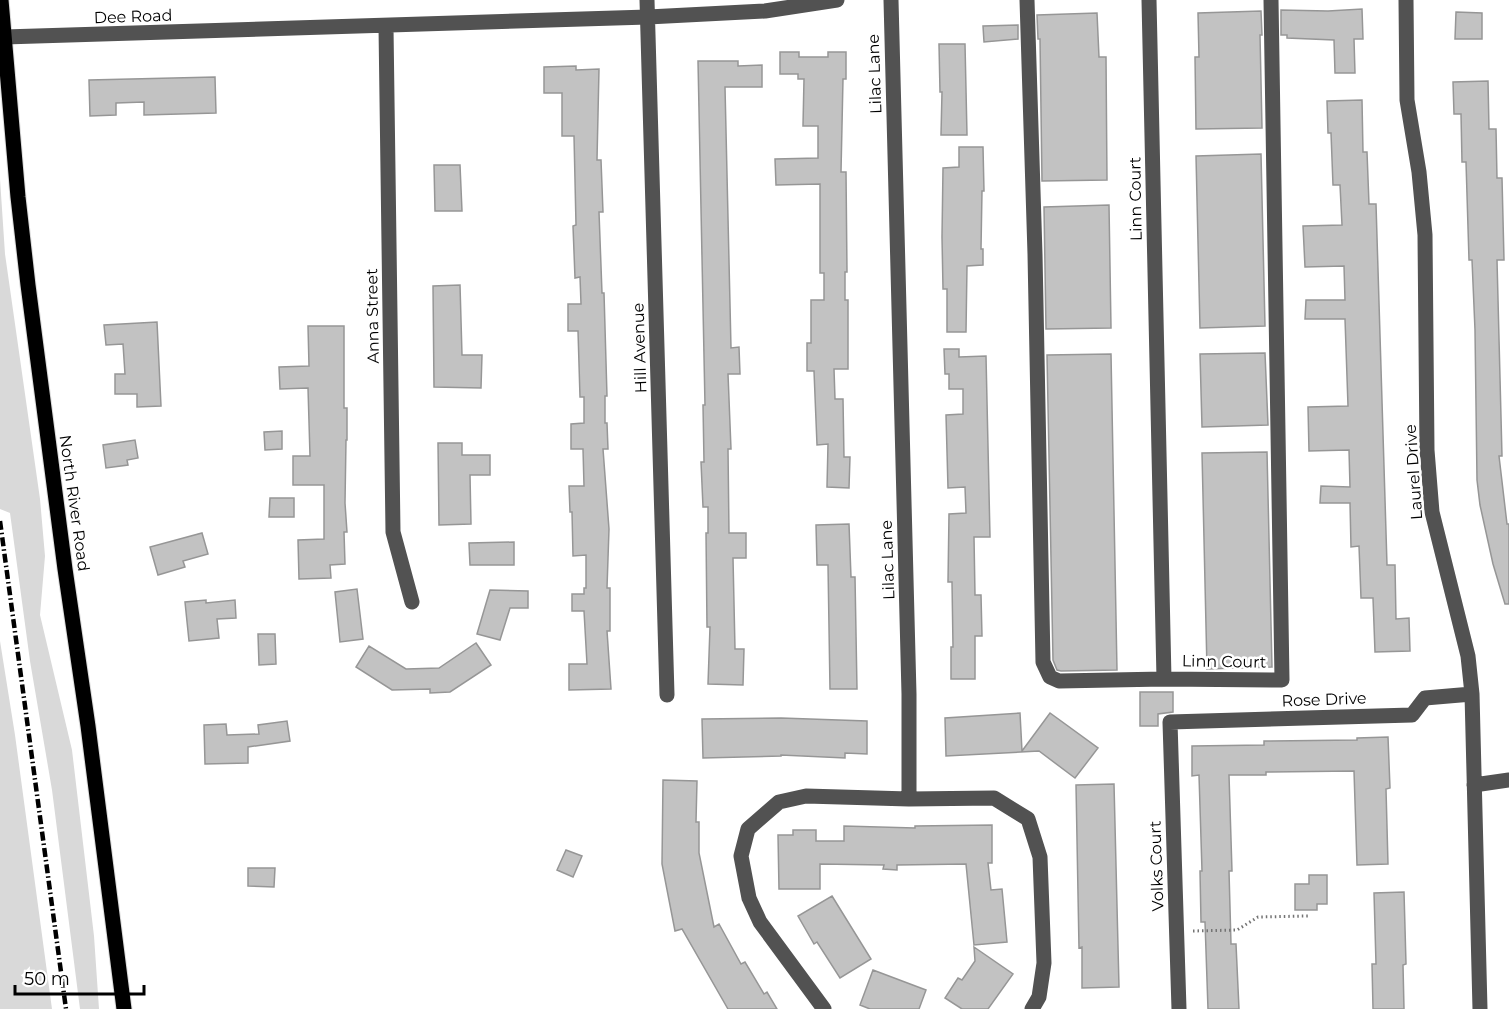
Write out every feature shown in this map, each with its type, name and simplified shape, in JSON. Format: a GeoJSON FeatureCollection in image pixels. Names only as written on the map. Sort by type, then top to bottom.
{"type":"FeatureCollection","features":[{"type":"Feature","properties":{"kind":"main road","name":"North River Road"},"geometry":{"type":"LineString","coordinates":[[1,0],[28,285],[124,1009]]}},
{"type":"Feature","properties":{"kind":"street","name":"Hill Avenue"},"geometry":{"type":"LineString","coordinates":[[647,0],[667,694]]}},
{"type":"Feature","properties":{"kind":"street","name":"Dee Road"},"geometry":{"type":"LineString","coordinates":[[4,38],[648,17],[765,11],[837,0]]}},
{"type":"Feature","properties":{"kind":"street","name":"Lilac Lane"},"geometry":{"type":"LineString","coordinates":[[891,0],[909,694],[909,799]]}},
{"type":"Feature","properties":{"kind":"street"},"geometry":{"type":"LineString","coordinates":[[1027,0],[1043,662],[1050,676],[1059,681],[1164,679]]}},
{"type":"Feature","properties":{"kind":"street","name":"Linn Court"},"geometry":{"type":"LineString","coordinates":[[1149,0],[1164,679],[1282,680],[1271,0]]}},
{"type":"Feature","properties":{"kind":"street","name":"Laurel Drive"},"geometry":{"type":"LineString","coordinates":[[1406,0],[1407,100],[1419,172],[1425,235],[1427,450],[1432,512],[1468,656],[1472,694],[1480,1009]]}},
{"type":"Feature","properties":{"kind":"street","name":"Anna Street"},"geometry":{"type":"LineString","coordinates":[[386,27],[393,532],[412,602]]}},
{"type":"Feature","properties":{"kind":"street","name":"Rose Drive"},"geometry":{"type":"LineString","coordinates":[[1170,722],[1412,715],[1425,698],[1472,694]]}},
{"type":"Feature","properties":{"kind":"street","name":"Volks Court"},"geometry":{"type":"LineString","coordinates":[[1170,722],[1179,1009]]}},
{"type":"Feature","properties":{"kind":"street"},"geometry":{"type":"LineString","coordinates":[[1474,785],[1509,780]]}},
{"type":"Feature","properties":{"kind":"street"},"geometry":{"type":"LineString","coordinates":[[824,1009],[760,922],[749,898],[741,856],[748,829],[779,802],[806,796],[909,799],[994,798],[1028,819],[1040,857],[1044,963],[1039,997],[1032,1009]]}},
{"type":"Feature","properties":{"kind":"path"},"geometry":{"type":"LineString","coordinates":[[1193,931],[1237,930],[1258,917],[1308,916]]}},
{"type":"Feature","properties":{"kind":"shaded area"},"geometry":{"type":"Polygon","coordinates":[[[0,179],[5,254],[40,499],[45,556],[40,615],[72,750],[94,936],[99,1009],[80,1009],[52,790],[30,661],[10,513],[0,509],[0,179]]]}},
{"type":"Feature","properties":{"kind":"shaded area"},"geometry":{"type":"Polygon","coordinates":[[[0,641],[15,735],[52,1009],[0,1009],[0,641]]]}},
{"type":"Feature","properties":{"kind":"building"},"geometry":{"type":"Polygon","coordinates":[[[1362,9],[1363,39],[1354,39],[1355,73],[1335,73],[1334,40],[1287,38],[1287,35],[1281,35],[1281,10],[1362,9]]]}},
{"type":"Feature","properties":{"kind":"building"},"geometry":{"type":"Polygon","coordinates":[[[1261,11],[1262,128],[1196,129],[1195,57],[1199,57],[1198,13],[1261,11]]]}},
{"type":"Feature","properties":{"kind":"building"},"geometry":{"type":"Polygon","coordinates":[[[1456,12],[1482,13],[1482,39],[1455,39],[1456,12]]]}},
{"type":"Feature","properties":{"kind":"building"},"geometry":{"type":"Polygon","coordinates":[[[1097,13],[1099,57],[1106,57],[1107,180],[1042,181],[1040,39],[1038,39],[1037,15],[1097,13]]]}},
{"type":"Feature","properties":{"kind":"building"},"geometry":{"type":"Polygon","coordinates":[[[1018,25],[1018,39],[984,42],[983,26],[1018,25]]]}},
{"type":"Feature","properties":{"kind":"building"},"geometry":{"type":"Polygon","coordinates":[[[939,44],[965,44],[967,135],[941,135],[942,92],[940,92],[939,44]]]}},
{"type":"Feature","properties":{"kind":"building"},"geometry":{"type":"Polygon","coordinates":[[[780,52],[799,52],[799,57],[828,57],[828,52],[846,52],[846,79],[843,79],[841,172],[846,172],[845,300],[848,300],[848,369],[834,369],[835,399],[843,399],[844,457],[850,457],[849,488],[827,487],[828,444],[817,445],[814,371],[807,371],[807,343],[811,343],[811,300],[824,300],[824,273],[820,273],[820,184],[776,185],[775,159],[818,158],[818,126],[803,126],[804,79],[798,79],[798,74],[780,74],[780,52]]]}},
{"type":"Feature","properties":{"kind":"building"},"geometry":{"type":"Polygon","coordinates":[[[698,61],[738,61],[738,66],[762,65],[762,87],[725,87],[731,348],[739,347],[740,374],[728,374],[731,449],[728,449],[729,533],[746,533],[746,558],[733,558],[735,649],[744,649],[743,685],[708,684],[710,627],[707,627],[706,533],[708,533],[708,507],[703,507],[701,462],[704,462],[703,405],[705,405],[698,61]]]}},
{"type":"Feature","properties":{"kind":"building"},"geometry":{"type":"Polygon","coordinates":[[[576,66],[576,70],[599,69],[597,160],[601,160],[603,212],[599,212],[607,396],[605,396],[605,423],[607,423],[608,449],[603,449],[609,529],[607,588],[610,588],[610,631],[607,631],[611,689],[569,690],[569,664],[587,664],[584,611],[572,611],[572,594],[584,594],[584,588],[586,588],[586,555],[573,556],[569,486],[584,486],[583,449],[571,449],[571,424],[584,423],[584,397],[580,397],[578,331],[568,331],[568,304],[581,304],[580,277],[575,278],[574,136],[562,136],[562,93],[544,93],[544,67],[576,66]]]}},
{"type":"Feature","properties":{"kind":"building"},"geometry":{"type":"Polygon","coordinates":[[[215,77],[216,113],[144,115],[144,102],[116,103],[116,115],[90,116],[89,80],[215,77]]]}},
{"type":"Feature","properties":{"kind":"building"},"geometry":{"type":"Polygon","coordinates":[[[1488,81],[1489,129],[1496,129],[1497,178],[1502,178],[1504,260],[1497,260],[1502,456],[1499,456],[1507,524],[1509,524],[1509,604],[1505,604],[1493,564],[1477,480],[1475,330],[1472,260],[1469,260],[1466,162],[1462,162],[1461,114],[1454,114],[1453,82],[1488,81]]]}},
{"type":"Feature","properties":{"kind":"building"},"geometry":{"type":"Polygon","coordinates":[[[1362,100],[1363,152],[1367,152],[1369,204],[1376,204],[1387,565],[1395,565],[1396,619],[1409,618],[1410,651],[1375,652],[1373,598],[1361,598],[1359,546],[1351,547],[1350,503],[1320,503],[1321,486],[1350,487],[1349,450],[1309,451],[1308,407],[1348,406],[1345,319],[1305,319],[1306,300],[1345,300],[1344,266],[1305,267],[1303,226],[1342,225],[1340,185],[1333,185],[1327,101],[1362,100]]]}},
{"type":"Feature","properties":{"kind":"building"},"geometry":{"type":"Polygon","coordinates":[[[959,147],[983,147],[984,191],[982,191],[981,249],[983,249],[983,265],[967,266],[966,332],[947,332],[947,289],[943,289],[943,168],[959,167],[959,147]]]}},
{"type":"Feature","properties":{"kind":"building"},"geometry":{"type":"Polygon","coordinates":[[[1261,154],[1265,326],[1200,328],[1196,156],[1261,154]]]}},
{"type":"Feature","properties":{"kind":"building"},"geometry":{"type":"Polygon","coordinates":[[[434,165],[460,165],[462,211],[435,211],[434,165]]]}},
{"type":"Feature","properties":{"kind":"building"},"geometry":{"type":"Polygon","coordinates":[[[1109,205],[1111,328],[1046,329],[1044,207],[1109,205]]]}},
{"type":"Feature","properties":{"kind":"building"},"geometry":{"type":"Polygon","coordinates":[[[460,285],[462,355],[482,355],[481,388],[434,387],[433,286],[460,285]]]}},
{"type":"Feature","properties":{"kind":"building"},"geometry":{"type":"Polygon","coordinates":[[[157,322],[161,406],[137,407],[137,394],[115,394],[115,374],[125,374],[123,344],[106,345],[104,325],[157,322]]]}},
{"type":"Feature","properties":{"kind":"building"},"geometry":{"type":"Polygon","coordinates":[[[308,326],[344,326],[344,408],[347,408],[345,503],[347,532],[344,532],[345,564],[330,565],[331,578],[299,579],[298,540],[324,539],[324,485],[293,485],[293,456],[310,456],[308,388],[280,389],[279,367],[309,366],[308,326]]]}},
{"type":"Feature","properties":{"kind":"building"},"geometry":{"type":"Polygon","coordinates":[[[944,349],[959,349],[959,357],[986,356],[990,537],[974,537],[975,595],[981,595],[982,636],[975,636],[975,679],[951,679],[951,647],[953,647],[952,582],[948,582],[949,514],[966,513],[965,487],[948,488],[946,415],[963,414],[963,389],[949,389],[949,374],[945,374],[944,349]]]}},
{"type":"Feature","properties":{"kind":"building"},"geometry":{"type":"Polygon","coordinates":[[[1265,353],[1268,425],[1202,427],[1200,354],[1265,353]]]}},
{"type":"Feature","properties":{"kind":"building"},"geometry":{"type":"Polygon","coordinates":[[[1111,354],[1117,670],[1061,671],[1057,670],[1053,660],[1047,355],[1111,354]]]}},
{"type":"Feature","properties":{"kind":"building"},"geometry":{"type":"Polygon","coordinates":[[[282,431],[282,449],[265,450],[264,432],[282,431]]]}},
{"type":"Feature","properties":{"kind":"building"},"geometry":{"type":"Polygon","coordinates":[[[135,440],[138,458],[127,460],[128,465],[106,468],[103,445],[135,440]]]}},
{"type":"Feature","properties":{"kind":"building"},"geometry":{"type":"Polygon","coordinates":[[[438,443],[462,443],[462,455],[490,455],[490,475],[470,475],[471,524],[439,525],[438,443]]]}},
{"type":"Feature","properties":{"kind":"building"},"geometry":{"type":"Polygon","coordinates":[[[1267,452],[1272,667],[1207,669],[1202,453],[1267,452]]]}},
{"type":"Feature","properties":{"kind":"building"},"geometry":{"type":"Polygon","coordinates":[[[270,498],[294,498],[294,517],[269,517],[270,498]]]}},
{"type":"Feature","properties":{"kind":"building"},"geometry":{"type":"Polygon","coordinates":[[[849,524],[851,577],[855,577],[857,689],[830,689],[828,565],[817,565],[816,525],[849,524]]]}},
{"type":"Feature","properties":{"kind":"building"},"geometry":{"type":"Polygon","coordinates":[[[202,533],[208,554],[183,561],[185,567],[158,575],[150,547],[202,533]]]}},
{"type":"Feature","properties":{"kind":"building"},"geometry":{"type":"Polygon","coordinates":[[[514,542],[514,565],[470,565],[469,543],[514,542]]]}},
{"type":"Feature","properties":{"kind":"building"},"geometry":{"type":"Polygon","coordinates":[[[357,589],[363,639],[340,642],[335,592],[357,589]]]}},
{"type":"Feature","properties":{"kind":"building"},"geometry":{"type":"Polygon","coordinates":[[[490,590],[528,591],[528,608],[510,608],[500,640],[477,634],[490,590]]]}},
{"type":"Feature","properties":{"kind":"building"},"geometry":{"type":"Polygon","coordinates":[[[206,600],[206,603],[235,600],[236,618],[217,619],[219,638],[189,641],[185,602],[206,600]]]}},
{"type":"Feature","properties":{"kind":"building"},"geometry":{"type":"Polygon","coordinates":[[[258,634],[275,634],[276,664],[259,665],[258,634]]]}},
{"type":"Feature","properties":{"kind":"building"},"geometry":{"type":"Polygon","coordinates":[[[476,643],[491,665],[450,692],[430,693],[430,689],[392,690],[356,667],[369,646],[406,669],[439,668],[476,643]]]}},
{"type":"Feature","properties":{"kind":"building"},"geometry":{"type":"Polygon","coordinates":[[[1140,692],[1173,692],[1173,712],[1158,714],[1158,726],[1140,726],[1140,692]]]}},
{"type":"Feature","properties":{"kind":"building"},"geometry":{"type":"Polygon","coordinates":[[[1020,713],[1022,751],[1050,713],[1098,748],[1075,778],[1039,751],[946,756],[945,718],[1020,713]]]}},
{"type":"Feature","properties":{"kind":"building"},"geometry":{"type":"Polygon","coordinates":[[[781,718],[867,721],[867,754],[845,753],[845,758],[781,755],[703,758],[702,719],[781,718]]]}},
{"type":"Feature","properties":{"kind":"building"},"geometry":{"type":"Polygon","coordinates":[[[287,721],[290,741],[248,747],[248,763],[205,764],[204,725],[226,724],[227,735],[259,734],[258,725],[287,721]]]}},
{"type":"Feature","properties":{"kind":"building"},"geometry":{"type":"Polygon","coordinates":[[[1388,737],[1390,788],[1386,789],[1388,864],[1357,865],[1354,771],[1266,772],[1266,775],[1229,775],[1232,871],[1229,871],[1231,944],[1236,944],[1239,1009],[1208,1009],[1205,922],[1201,922],[1199,775],[1192,776],[1192,746],[1264,745],[1264,741],[1357,740],[1357,738],[1388,737]]]}},
{"type":"Feature","properties":{"kind":"building"},"geometry":{"type":"Polygon","coordinates":[[[663,780],[697,781],[696,822],[699,822],[699,853],[714,927],[719,924],[741,964],[745,962],[764,994],[767,992],[777,1009],[728,1009],[682,929],[675,931],[662,864],[663,780]]]}},
{"type":"Feature","properties":{"kind":"building"},"geometry":{"type":"Polygon","coordinates":[[[1114,784],[1119,987],[1082,988],[1082,947],[1079,948],[1076,785],[1114,784]]]}},
{"type":"Feature","properties":{"kind":"building"},"geometry":{"type":"Polygon","coordinates":[[[992,825],[992,863],[988,863],[991,890],[1002,889],[1007,942],[974,945],[966,864],[897,865],[897,870],[883,869],[884,865],[820,864],[820,889],[779,889],[778,835],[793,835],[793,830],[816,830],[816,841],[844,841],[844,826],[915,828],[915,826],[992,825]]]}},
{"type":"Feature","properties":{"kind":"building"},"geometry":{"type":"Polygon","coordinates":[[[566,850],[582,856],[573,877],[557,870],[566,850]]]}},
{"type":"Feature","properties":{"kind":"building"},"geometry":{"type":"Polygon","coordinates":[[[248,868],[275,868],[274,887],[248,886],[248,868]]]}},
{"type":"Feature","properties":{"kind":"building"},"geometry":{"type":"Polygon","coordinates":[[[1309,875],[1327,875],[1327,904],[1317,904],[1317,910],[1295,910],[1295,884],[1309,884],[1309,875]]]}},
{"type":"Feature","properties":{"kind":"building"},"geometry":{"type":"Polygon","coordinates":[[[1404,892],[1406,964],[1403,965],[1404,1009],[1373,1009],[1372,964],[1376,964],[1374,893],[1404,892]]]}},
{"type":"Feature","properties":{"kind":"building"},"geometry":{"type":"Polygon","coordinates":[[[832,896],[871,959],[840,978],[817,942],[814,944],[798,916],[832,896]]]}},
{"type":"Feature","properties":{"kind":"building"},"geometry":{"type":"Polygon","coordinates":[[[974,947],[1013,974],[988,1009],[962,1009],[945,998],[958,978],[962,980],[975,961],[974,947]]]}},
{"type":"Feature","properties":{"kind":"building"},"geometry":{"type":"Polygon","coordinates":[[[873,970],[926,990],[919,1009],[870,1009],[860,1005],[873,970]]]}},
{"type":"Feature","properties":{"kind":"railway"},"geometry":{"type":"LineString","coordinates":[[0,521],[66,1009]]}}]}
